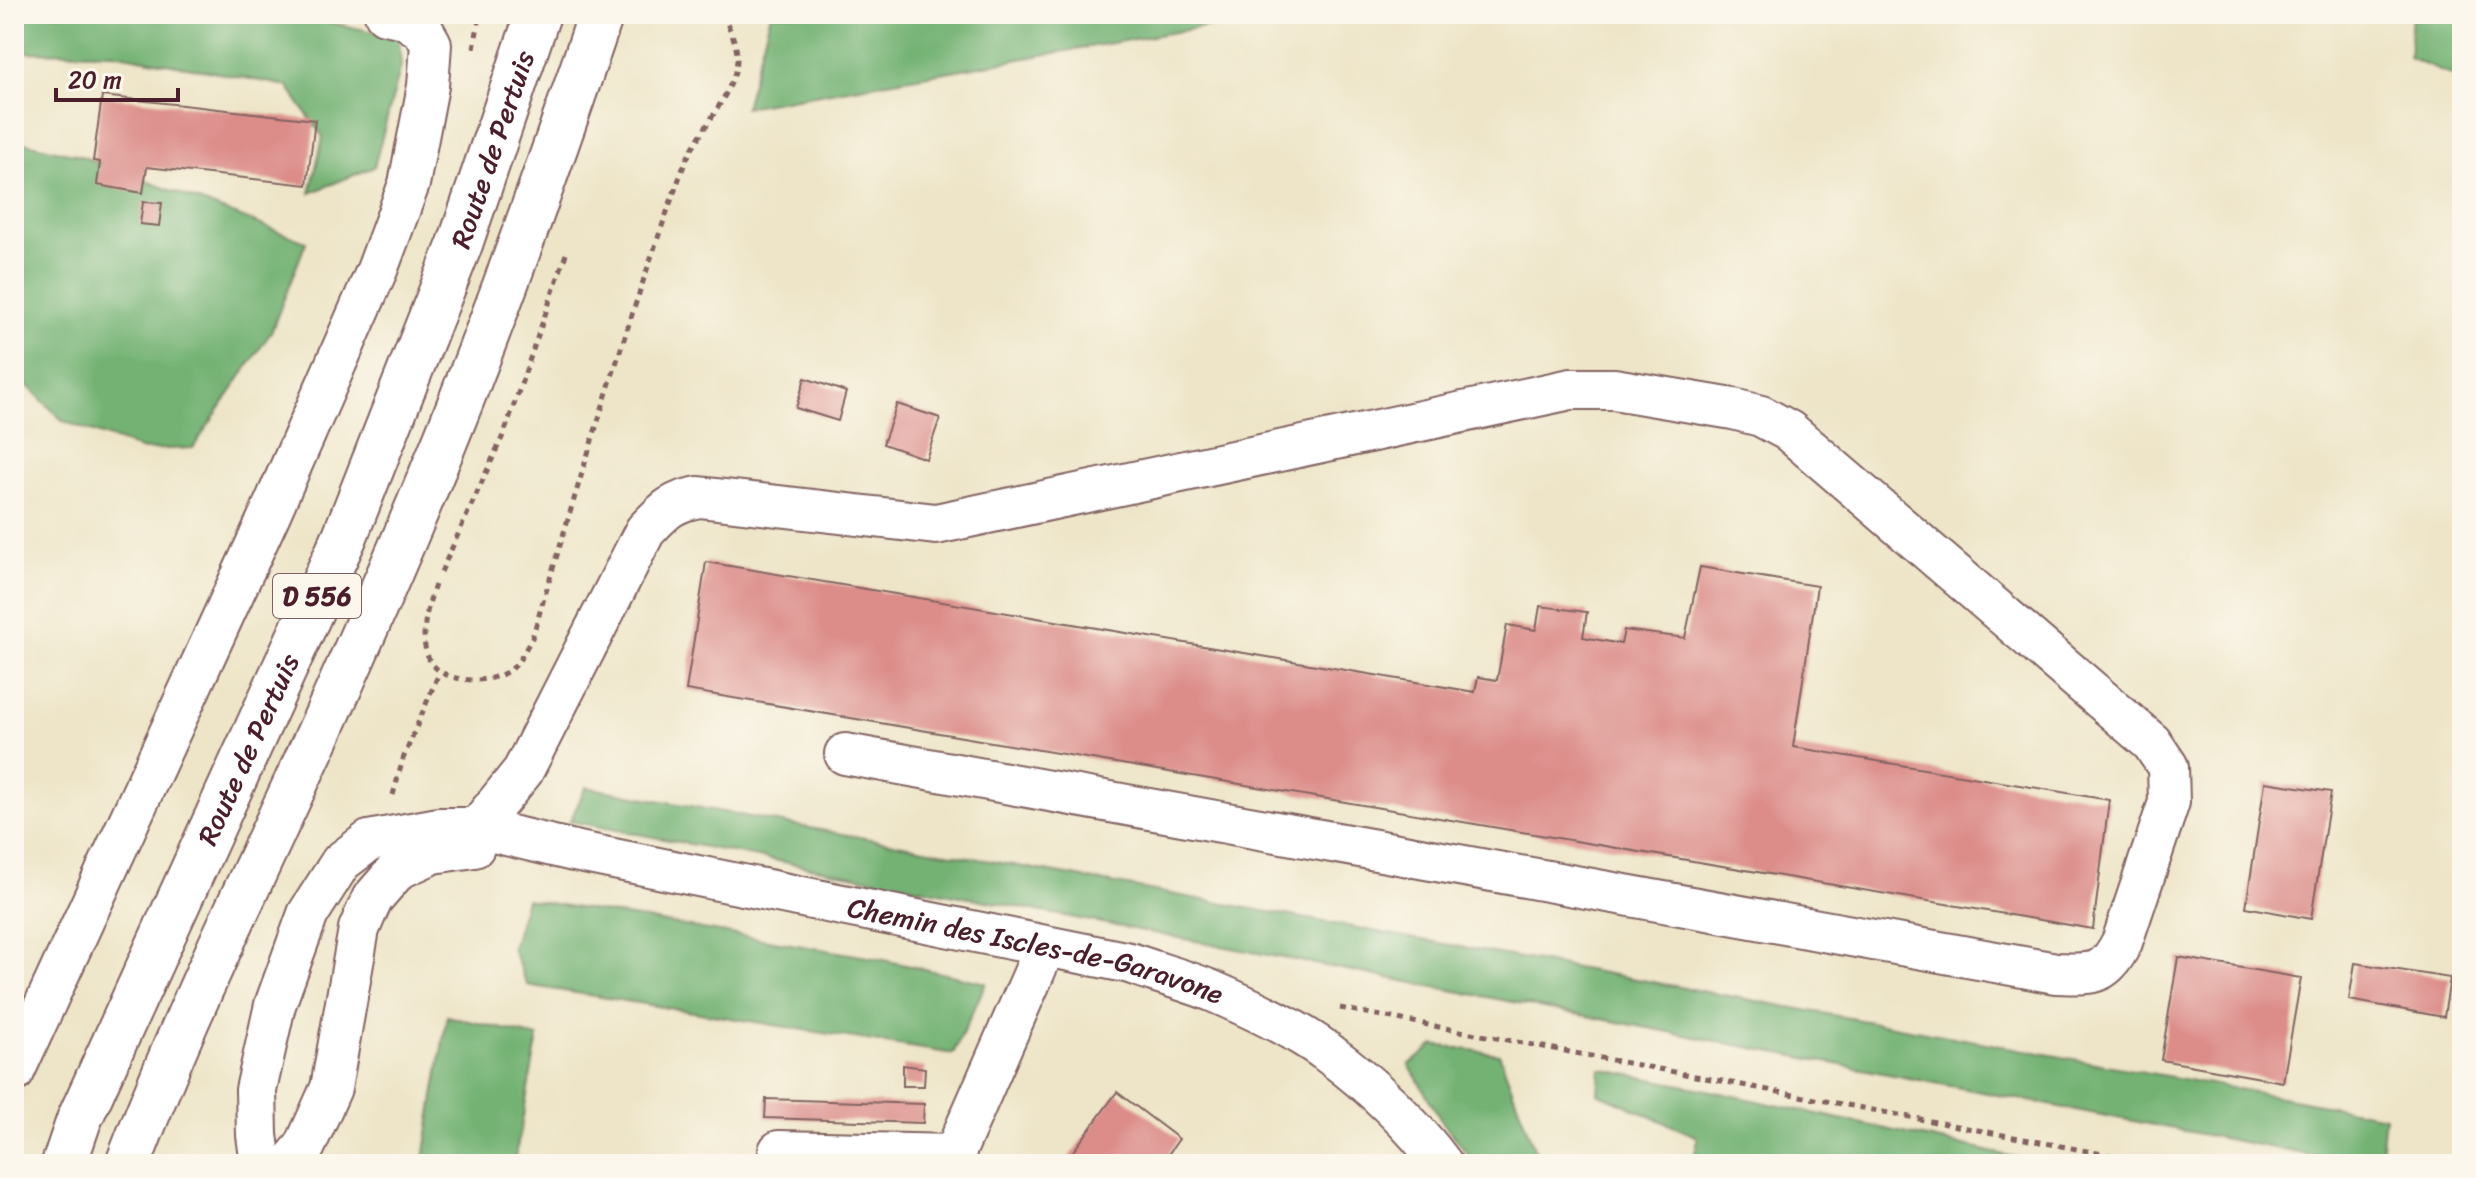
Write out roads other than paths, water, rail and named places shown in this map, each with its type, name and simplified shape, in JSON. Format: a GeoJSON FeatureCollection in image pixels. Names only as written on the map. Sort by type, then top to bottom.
{"type":"FeatureCollection","features":[{"type":"Feature","properties":{"kind":"main road","name":"Route de Pertuis"},"geometry":{"type":"LineString","coordinates":[[64,1164],[85,1107],[345,536],[460,244],[538,14]]}},
{"type":"Feature","properties":{"kind":"main road","name":"Route de Pertuis"},"geometry":{"type":"LineString","coordinates":[[128,1164],[162,1075],[295,785],[436,463],[551,162],[601,14]]}},
{"type":"Feature","properties":{"kind":"street"},"geometry":{"type":"LineString","coordinates":[[14,1072],[263,529],[377,270],[409,184],[428,86],[431,44],[423,30],[404,18],[385,14]]}},
{"type":"Feature","properties":{"kind":"street"},"geometry":{"type":"LineString","coordinates":[[477,828],[523,771],[645,531],[670,506],[681,500],[699,497],[936,524],[1571,389],[1614,389],[1733,409],[1761,416],[1789,431],[2152,743],[2168,767],[2169,802],[2122,942],[2111,963],[2090,974],[2040,970],[845,754]]}},
{"type":"Feature","properties":{"kind":"street"},"geometry":{"type":"LineString","coordinates":[[261,1164],[256,1090],[275,1005],[308,914],[341,862],[369,841],[439,828],[477,828],[574,851]]}},
{"type":"Feature","properties":{"kind":"street"},"geometry":{"type":"LineString","coordinates":[[290,1164],[305,1146],[331,1088],[359,929],[372,899],[398,869],[433,853],[476,847],[574,851]]}},
{"type":"Feature","properties":{"kind":"street","name":"Chemin des Iscles-de-Garavone"},"geometry":{"type":"LineString","coordinates":[[574,851],[1130,963],[1211,991],[1326,1051],[1423,1139],[1442,1164]]}},
{"type":"Feature","properties":{"kind":"street"},"geometry":{"type":"LineString","coordinates":[[779,1151],[952,1159],[1045,948]]}}]}
